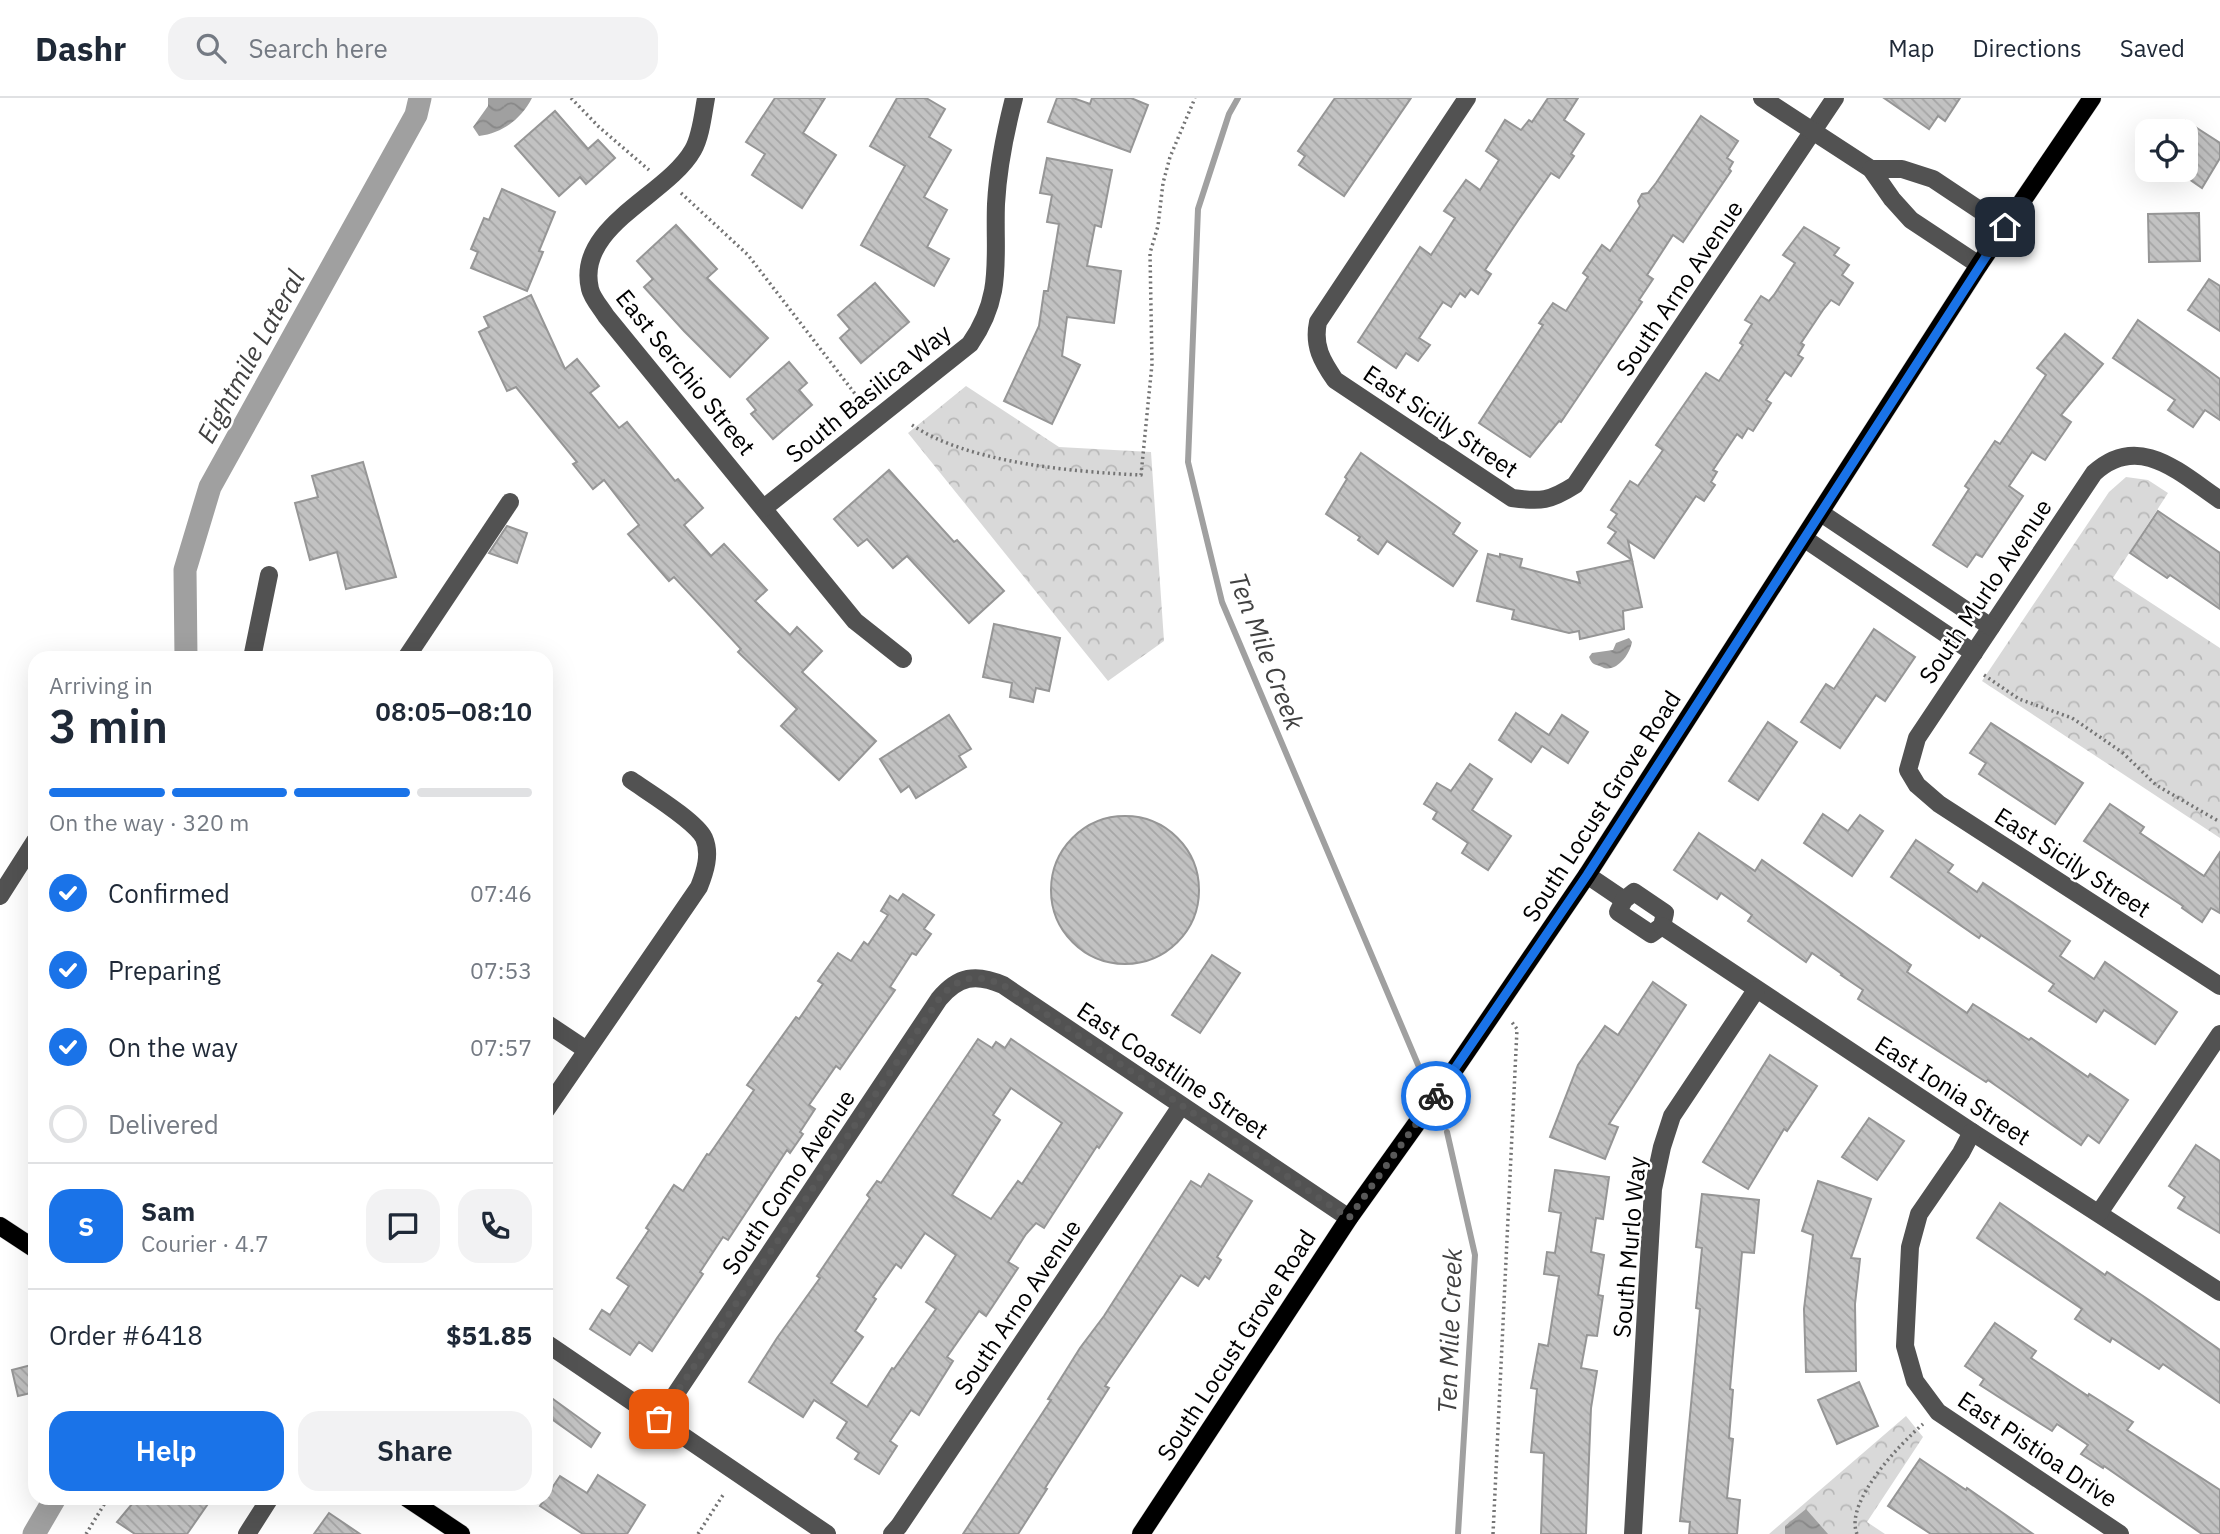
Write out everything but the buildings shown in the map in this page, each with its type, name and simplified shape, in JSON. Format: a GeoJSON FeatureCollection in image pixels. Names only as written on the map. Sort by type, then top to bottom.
{"type":"FeatureCollection","features":[{"type":"Feature","properties":{"kind":"main road","name":"South Locust Grove Road"},"geometry":{"type":"LineString","coordinates":[[1141,1534],[1349,1218],[1444,1085],[1587,875],[1979,265],[2092,98]]}},
{"type":"Feature","properties":{"kind":"main road"},"geometry":{"type":"LineString","coordinates":[[0,1226],[28,1244]]}},
{"type":"Feature","properties":{"kind":"main road"},"geometry":{"type":"LineString","coordinates":[[419,1505],[460,1534]]}},
{"type":"Feature","properties":{"kind":"street"},"geometry":{"type":"LineString","coordinates":[[664,181],[695,148],[706,98]]}},
{"type":"Feature","properties":{"kind":"street","name":"South Basilica Way"},"geometry":{"type":"LineString","coordinates":[[764,508],[970,344],[981,328],[991,305],[997,275],[996,204],[1002,143],[1014,98]]}},
{"type":"Feature","properties":{"kind":"street","name":"East Sicily Street"},"geometry":{"type":"LineString","coordinates":[[1467,98],[1318,322],[1317,348],[1335,380],[1512,498],[1539,502],[1556,498]]}},
{"type":"Feature","properties":{"kind":"street"},"geometry":{"type":"LineString","coordinates":[[1762,98],[1871,169],[1911,220],[1979,265]]}},
{"type":"Feature","properties":{"kind":"street","name":"South Arno Avenue"},"geometry":{"type":"LineString","coordinates":[[1556,498],[1575,485],[1835,98]]}},
{"type":"Feature","properties":{"kind":"street"},"geometry":{"type":"LineString","coordinates":[[1871,169],[1902,169],[1933,178],[2005,227]]}},
{"type":"Feature","properties":{"kind":"street","name":"East Serchio Street"},"geometry":{"type":"LineString","coordinates":[[664,181],[604,234],[588,259],[590,290],[606,316],[855,621],[903,659]]}},
{"type":"Feature","properties":{"kind":"street","name":"South Murlo Avenue"},"geometry":{"type":"LineString","coordinates":[[1908,771],[1917,738],[2094,473],[2106,462],[2123,456],[2145,455],[2165,463],[2220,500]]}},
{"type":"Feature","properties":{"kind":"street"},"geometry":{"type":"LineString","coordinates":[[411,651],[510,502]]}},
{"type":"Feature","properties":{"kind":"street"},"geometry":{"type":"LineString","coordinates":[[1821,513],[1991,627]]}},
{"type":"Feature","properties":{"kind":"street"},"geometry":{"type":"LineString","coordinates":[[1805,539],[1974,653]]}},
{"type":"Feature","properties":{"kind":"street"},"geometry":{"type":"LineString","coordinates":[[253,651],[269,575]]}},
{"type":"Feature","properties":{"kind":"street","name":"East Sicily Street"},"geometry":{"type":"LineString","coordinates":[[1908,771],[1917,785],[1939,804],[2220,986]]}},
{"type":"Feature","properties":{"kind":"street"},"geometry":{"type":"LineString","coordinates":[[553,1099],[699,887],[706,870],[704,838],[699,832],[631,780]]}},
{"type":"Feature","properties":{"kind":"street"},"geometry":{"type":"LineString","coordinates":[[0,896],[28,852]]}},
{"type":"Feature","properties":{"kind":"street","name":"East Ionia Street"},"geometry":{"type":"LineString","coordinates":[[1587,875],[1624,900],[1618,912],[1640,927],[1651,934],[1662,926],[1972,1132],[2220,1292]]}},
{"type":"Feature","properties":{"kind":"street","name":"East Coastline Street"},"geometry":{"type":"LineString","coordinates":[[965,979],[986,978],[1003,985],[1349,1218]]}},
{"type":"Feature","properties":{"kind":"street","name":"South Como Avenue"},"geometry":{"type":"LineString","coordinates":[[659,1419],[939,999],[947,989],[965,979]]}},
{"type":"Feature","properties":{"kind":"street","name":"South Murlo Way"},"geometry":{"type":"LineString","coordinates":[[1633,1534],[1653,1189],[1662,1147],[1672,1116],[1756,990]]}},
{"type":"Feature","properties":{"kind":"street"},"geometry":{"type":"LineString","coordinates":[[553,1028],[585,1049]]}},
{"type":"Feature","properties":{"kind":"street"},"geometry":{"type":"LineString","coordinates":[[2099,1213],[2220,1034]]}},
{"type":"Feature","properties":{"kind":"street","name":"South Arno Avenue"},"geometry":{"type":"LineString","coordinates":[[892,1534],[1181,1106]]}},
{"type":"Feature","properties":{"kind":"street","name":"East Pistioa Drive"},"geometry":{"type":"LineString","coordinates":[[1972,1132],[1961,1153],[1919,1214],[1910,1247],[1905,1346],[1915,1381],[1938,1412],[2120,1534]]}},
{"type":"Feature","properties":{"kind":"street"},"geometry":{"type":"LineString","coordinates":[[553,1348],[827,1534]]}},
{"type":"Feature","properties":{"kind":"street"},"geometry":{"type":"LineString","coordinates":[[247,1534],[266,1505]]}},
{"type":"Feature","properties":{"kind":"path"},"geometry":{"type":"LineString","coordinates":[[571,98],[599,127],[692,202],[748,256],[859,399]]}},
{"type":"Feature","properties":{"kind":"path"},"geometry":{"type":"LineString","coordinates":[[912,425],[947,442],[983,454],[1076,471],[1141,475],[1152,364],[1150,253],[1158,226],[1163,183],[1170,157],[1195,98]]}},
{"type":"Feature","properties":{"kind":"path"},"geometry":{"type":"LineString","coordinates":[[1984,675],[2019,699],[2072,718],[2123,753],[2156,785],[2220,822]]}},
{"type":"Feature","properties":{"kind":"path"},"geometry":{"type":"LineString","coordinates":[[1493,1534],[1517,1029]]}},
{"type":"Feature","properties":{"kind":"path"},"geometry":{"type":"LineString","coordinates":[[1857,1534],[1854,1528],[1856,1511],[1879,1471],[1910,1436],[1938,1412]]}},
{"type":"Feature","properties":{"kind":"path"},"geometry":{"type":"LineString","coordinates":[[698,1534],[723,1495]]}},
{"type":"Feature","properties":{"kind":"path"},"geometry":{"type":"LineString","coordinates":[[86,1534],[104,1505]]}},
{"type":"Feature","properties":{"kind":"green space"},"geometry":{"type":"Polygon","coordinates":[[[966,386],[1059,447],[1151,452],[1164,641],[1108,681],[908,433],[966,386]]]}},
{"type":"Feature","properties":{"kind":"green space"},"geometry":{"type":"Polygon","coordinates":[[[2126,477],[2148,480],[2168,493],[2113,578],[2220,648],[2220,838],[1982,681],[2109,492],[2126,477]]]}},
{"type":"Feature","properties":{"kind":"green space"},"geometry":{"type":"Polygon","coordinates":[[[1906,1416],[1923,1437],[1867,1522],[1885,1534],[1769,1534],[1906,1416]]]}},
{"type":"Feature","properties":{"kind":"water"},"geometry":{"type":"Polygon","coordinates":[[[488,98],[532,98],[510,124],[496,132],[479,136],[473,127],[488,106],[488,98]]]}},
{"type":"Feature","properties":{"kind":"water"},"geometry":{"type":"Polygon","coordinates":[[[1629,638],[1631,647],[1617,666],[1607,668],[1590,660],[1592,653],[1613,650],[1616,643],[1629,638]]]}},
{"type":"Feature","properties":{"kind":"water"},"geometry":{"type":"Polygon","coordinates":[[[1806,1509],[1828,1534],[1785,1534],[1785,1526],[1806,1509]]]}},
{"type":"Feature","properties":{"kind":"waterway","name":"Eightmile Lateral"},"geometry":{"type":"LineString","coordinates":[[186,651],[185,570],[210,487],[416,115],[420,98]]}},
{"type":"Feature","properties":{"kind":"waterway","name":"Ten Mile Creek"},"geometry":{"type":"LineString","coordinates":[[1238,98],[1229,114],[1198,209],[1188,462],[1222,602],[1422,1074]]}},
{"type":"Feature","properties":{"kind":"waterway","name":"Ten Mile Creek"},"geometry":{"type":"LineString","coordinates":[[1447,1132],[1475,1255],[1458,1534]]}},
{"type":"Feature","properties":{"kind":"waterway","name":"Eightmile Lateral"},"geometry":{"type":"LineString","coordinates":[[34,1534],[51,1505]]}},
{"type":"Feature","properties":{"kind":"way so far"},"geometry":{"type":"LineString","coordinates":[[659,1419],[939,999],[947,989],[965,979],[986,978],[1003,985],[1349,1218],[1436,1096]]}},
{"type":"Feature","properties":{"kind":"route"},"geometry":{"type":"LineString","coordinates":[[1436,1096],[1587,875],[2005,227]]}}]}
